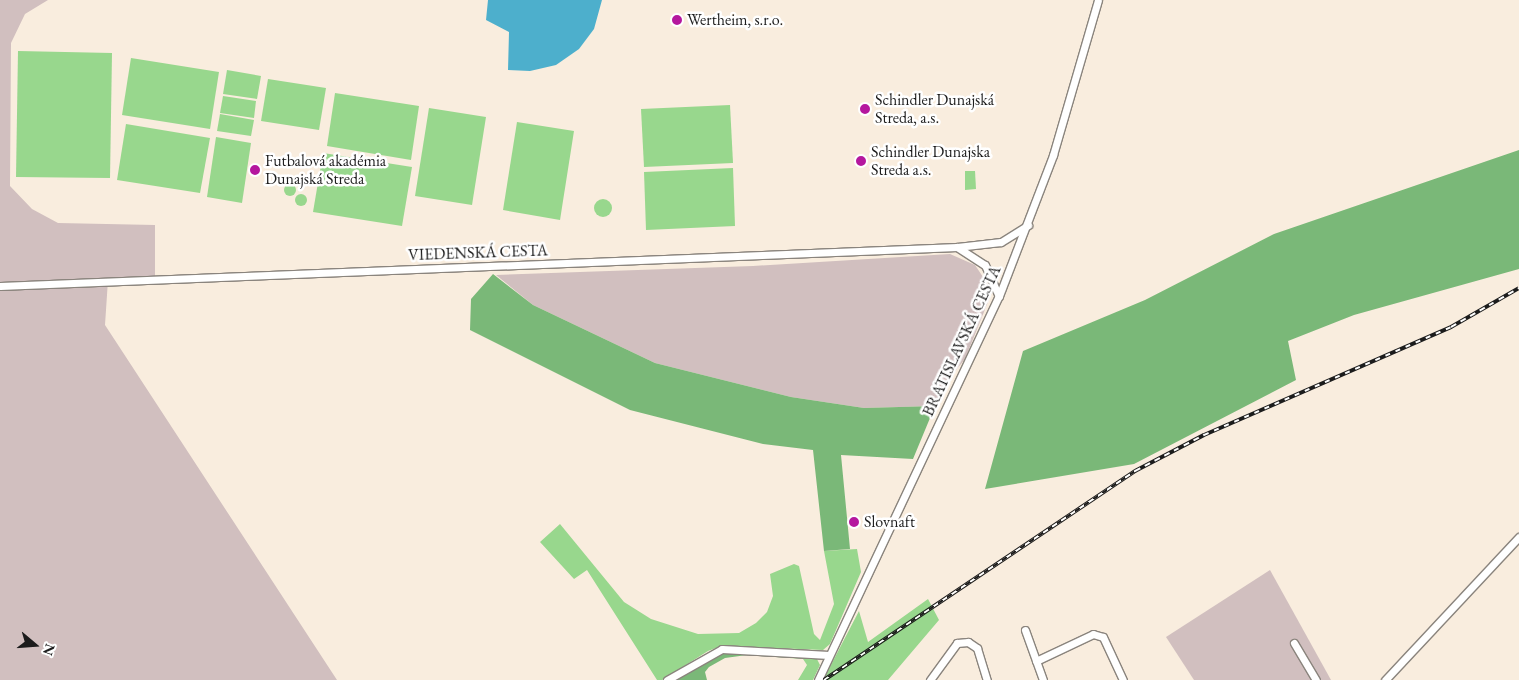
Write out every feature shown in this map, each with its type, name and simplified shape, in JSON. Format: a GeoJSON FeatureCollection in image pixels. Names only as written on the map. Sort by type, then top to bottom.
{"type":"FeatureCollection","features":[{"type":"Feature","properties":{"kind":"street","name":"BRATISLAVSKÁ CESTA"},"geometry":{"type":"LineString","coordinates":[[818,680],[999,296],[1028,226],[1067,109],[1098,0]]}},
{"type":"Feature","properties":{"kind":"street","name":"VIEDENSKÁ CESTA"},"geometry":{"type":"LineString","coordinates":[[1,286],[957,247],[1001,242],[1028,226]]}},
{"type":"Feature","properties":{"kind":"street"},"geometry":{"type":"LineString","coordinates":[[957,247],[985,266],[999,296]]}},
{"type":"Feature","properties":{"kind":"street"},"geometry":{"type":"LineString","coordinates":[[1385,680],[1519,537]]}},
{"type":"Feature","properties":{"kind":"street"},"geometry":{"type":"LineString","coordinates":[[1025,630],[1043,680]]}},
{"type":"Feature","properties":{"kind":"street"},"geometry":{"type":"LineString","coordinates":[[1036,661],[1093,634],[1103,637],[1123,680]]}},
{"type":"Feature","properties":{"kind":"street"},"geometry":{"type":"LineString","coordinates":[[930,680],[958,643],[968,642],[977,648],[987,680]]}},
{"type":"Feature","properties":{"kind":"street"},"geometry":{"type":"LineString","coordinates":[[1294,643],[1316,680]]}},
{"type":"Feature","properties":{"kind":"street"},"geometry":{"type":"LineString","coordinates":[[667,680],[722,649],[829,655]]}},
{"type":"Feature","properties":{"kind":"shaded area"},"geometry":{"type":"Polygon","coordinates":[[[0,0],[48,0],[25,14],[11,43],[10,186],[32,209],[58,223],[155,225],[155,279],[108,280],[105,325],[337,680],[0,680],[0,0]]]}},
{"type":"Feature","properties":{"kind":"shaded area"},"geometry":{"type":"Polygon","coordinates":[[[950,254],[975,265],[989,286],[990,297],[965,359],[948,380],[935,406],[864,408],[791,397],[655,363],[533,305],[496,275],[753,266],[950,254]]]}},
{"type":"Feature","properties":{"kind":"shaded area"},"geometry":{"type":"Polygon","coordinates":[[[1270,570],[1331,680],[1194,680],[1166,637],[1270,570]]]}},
{"type":"Feature","properties":{"kind":"green space"},"geometry":{"type":"Polygon","coordinates":[[[18,51],[112,53],[110,178],[16,177],[18,51]]]}},
{"type":"Feature","properties":{"kind":"green space"},"geometry":{"type":"Polygon","coordinates":[[[131,58],[219,72],[210,129],[122,115],[131,58]]]}},
{"type":"Feature","properties":{"kind":"green space"},"geometry":{"type":"Polygon","coordinates":[[[227,70],[261,76],[257,99],[223,94],[227,70]]]}},
{"type":"Feature","properties":{"kind":"green space"},"geometry":{"type":"Polygon","coordinates":[[[268,79],[326,88],[319,130],[261,121],[268,79]]]}},
{"type":"Feature","properties":{"kind":"green space"},"geometry":{"type":"Polygon","coordinates":[[[335,93],[419,106],[411,160],[327,146],[335,93]]]}},
{"type":"Feature","properties":{"kind":"green space"},"geometry":{"type":"Polygon","coordinates":[[[223,96],[256,101],[254,118],[220,113],[223,96]]]}},
{"type":"Feature","properties":{"kind":"green space"},"geometry":{"type":"Polygon","coordinates":[[[730,105],[733,163],[644,167],[641,109],[730,105]]]}},
{"type":"Feature","properties":{"kind":"green space"},"geometry":{"type":"Polygon","coordinates":[[[429,108],[486,117],[472,205],[415,196],[429,108]]]}},
{"type":"Feature","properties":{"kind":"green space"},"geometry":{"type":"Polygon","coordinates":[[[220,114],[254,120],[251,136],[217,131],[220,114]]]}},
{"type":"Feature","properties":{"kind":"green space"},"geometry":{"type":"Polygon","coordinates":[[[517,122],[574,131],[560,220],[503,210],[517,122]]]}},
{"type":"Feature","properties":{"kind":"green space"},"geometry":{"type":"Polygon","coordinates":[[[126,124],[210,138],[200,193],[117,180],[126,124]]]}},
{"type":"Feature","properties":{"kind":"green space"},"geometry":{"type":"Polygon","coordinates":[[[216,137],[251,143],[242,203],[207,197],[216,137]]]}},
{"type":"Feature","properties":{"kind":"green space"},"geometry":{"type":"Polygon","coordinates":[[[1519,150],[1519,269],[1354,315],[1288,341],[1296,380],[1134,464],[985,489],[1023,351],[1145,300],[1274,234],[1519,150]]]}},
{"type":"Feature","properties":{"kind":"green space"},"geometry":{"type":"Polygon","coordinates":[[[323,153],[412,167],[402,226],[313,212],[323,153]]]}},
{"type":"Feature","properties":{"kind":"green space"},"geometry":{"type":"Polygon","coordinates":[[[733,168],[735,226],[646,230],[644,172],[733,168]]]}},
{"type":"Feature","properties":{"kind":"green space"},"geometry":{"type":"Polygon","coordinates":[[[965,171],[975,171],[976,189],[965,190],[965,171]]]}},
{"type":"Feature","properties":{"kind":"green space"},"geometry":{"type":"Polygon","coordinates":[[[288,184],[292,184],[296,190],[292,196],[288,196],[284,192],[284,188],[288,184]]]}},
{"type":"Feature","properties":{"kind":"green space"},"geometry":{"type":"Polygon","coordinates":[[[299,194],[303,194],[307,200],[303,206],[299,206],[295,202],[295,198],[299,194]]]}},
{"type":"Feature","properties":{"kind":"green space"},"geometry":{"type":"Polygon","coordinates":[[[603,199],[609,202],[612,208],[609,214],[603,217],[597,214],[594,208],[597,202],[603,199]]]}},
{"type":"Feature","properties":{"kind":"green space"},"geometry":{"type":"Polygon","coordinates":[[[493,274],[533,305],[655,363],[791,397],[864,408],[935,406],[913,459],[841,455],[850,549],[824,551],[813,450],[763,444],[630,410],[470,330],[471,299],[493,274]]]}},
{"type":"Feature","properties":{"kind":"green space"},"geometry":{"type":"Polygon","coordinates":[[[560,524],[624,602],[651,619],[698,634],[739,633],[756,623],[767,612],[773,596],[770,574],[794,564],[799,566],[814,634],[820,640],[834,604],[824,551],[857,549],[861,572],[830,644],[823,650],[721,646],[708,651],[662,680],[657,680],[587,570],[574,579],[540,542],[560,524]]]}},
{"type":"Feature","properties":{"kind":"green space"},"geometry":{"type":"Polygon","coordinates":[[[928,599],[939,620],[888,680],[823,680],[859,611],[868,642],[928,599]]]}},
{"type":"Feature","properties":{"kind":"green space"},"geometry":{"type":"Polygon","coordinates":[[[748,651],[815,655],[820,665],[813,680],[798,680],[807,665],[803,659],[747,655],[748,651]]]}},
{"type":"Feature","properties":{"kind":"green space"},"geometry":{"type":"Polygon","coordinates":[[[748,651],[747,655],[725,658],[709,667],[705,672],[707,680],[673,680],[717,653],[748,651]]]}},
{"type":"Feature","properties":{"kind":"water"},"geometry":{"type":"Polygon","coordinates":[[[488,0],[602,0],[594,29],[579,49],[556,65],[530,71],[508,70],[509,32],[486,20],[488,0]]]}},
{"type":"Feature","properties":{"kind":"railway"},"geometry":{"type":"LineString","coordinates":[[824,680],[1135,471],[1204,435],[1451,327],[1519,288]]}},
{"type":"Feature","properties":{"kind":"place","name":"Wertheim, s.r.o."},"geometry":{"type":"Point","coordinates":[677,20]}},
{"type":"Feature","properties":{"kind":"place","name":"Schindler Dunajská Streda, a.s."},"geometry":{"type":"Point","coordinates":[865,109]}},
{"type":"Feature","properties":{"kind":"place","name":"Schindler Dunajska Streda a.s."},"geometry":{"type":"Point","coordinates":[861,161]}},
{"type":"Feature","properties":{"kind":"place","name":"Futbalová akadémia Dunajská Streda"},"geometry":{"type":"Point","coordinates":[255,170]}},
{"type":"Feature","properties":{"kind":"place","name":"Slovnaft"},"geometry":{"type":"Point","coordinates":[854,522]}}]}
